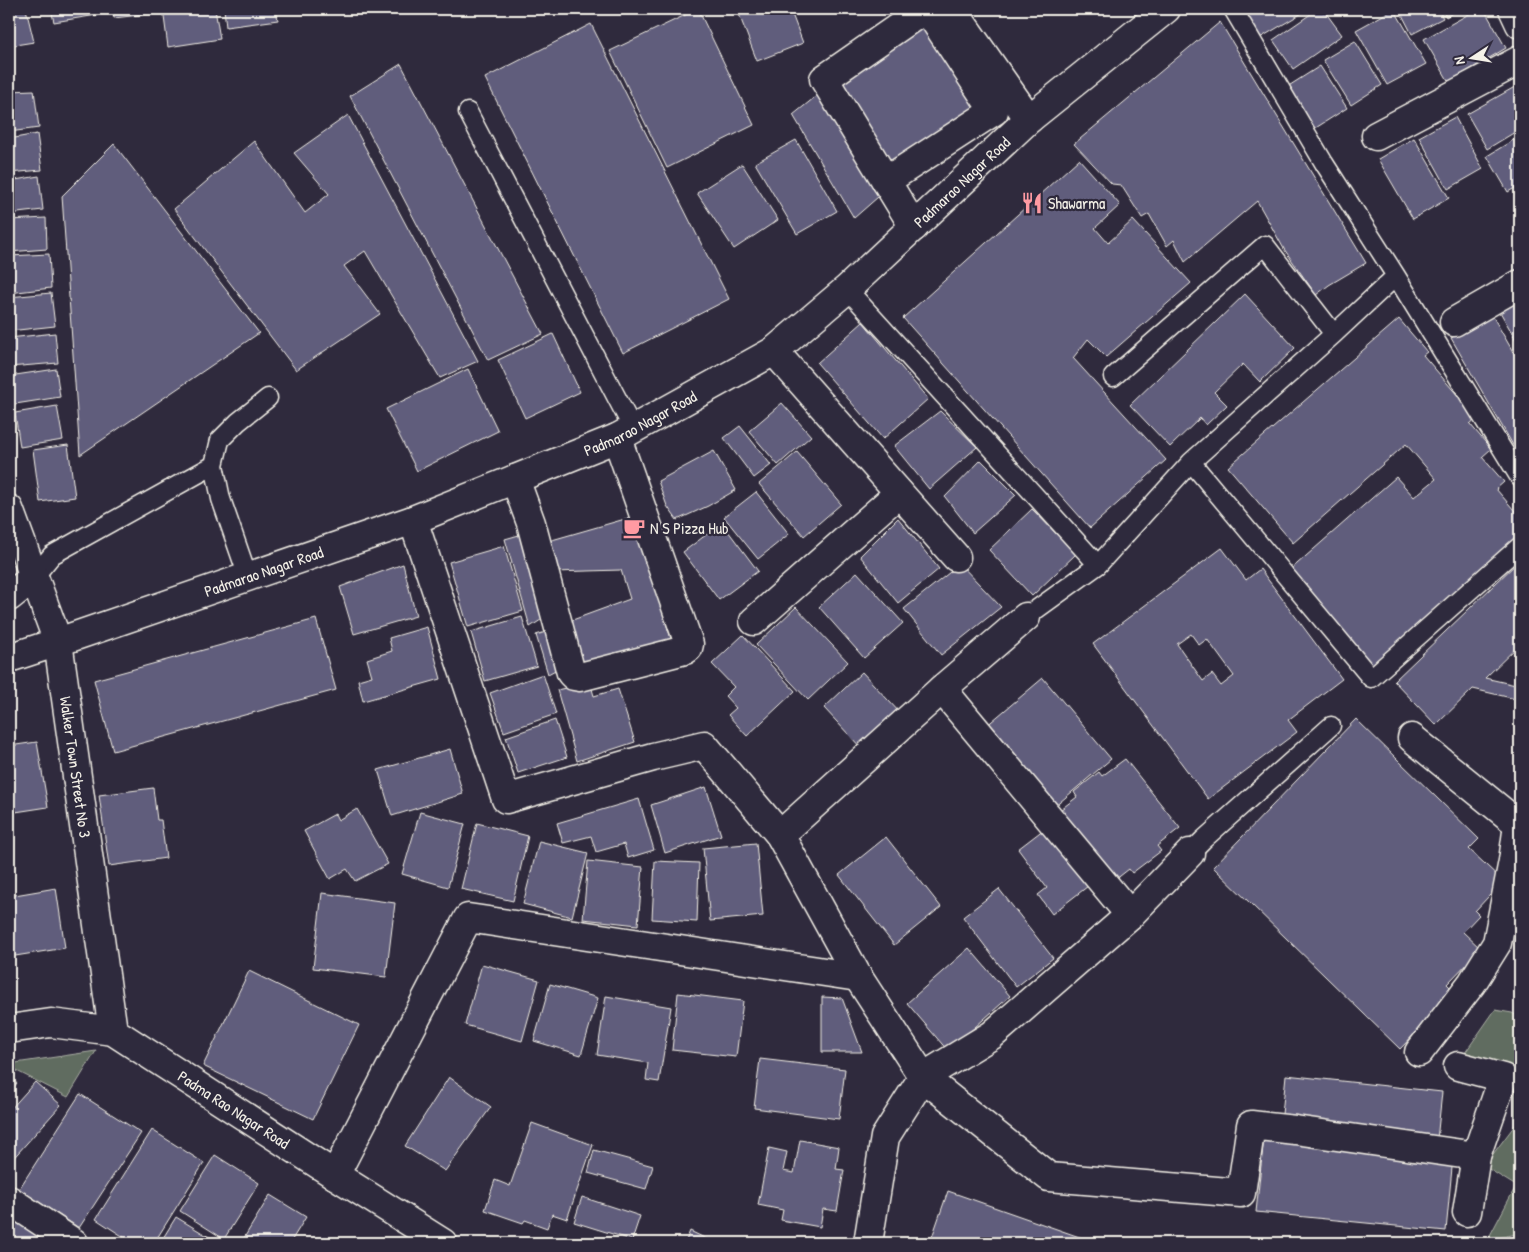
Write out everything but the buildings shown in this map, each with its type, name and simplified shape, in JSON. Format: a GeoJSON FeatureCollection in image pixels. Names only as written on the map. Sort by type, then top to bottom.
{"type":"FeatureCollection","features":[{"type":"Feature","properties":{"kind":"street"},"geometry":{"type":"LineString","coordinates":[[886,181],[994,111],[926,9],[824,79],[886,181],[914,227]]}},
{"type":"Feature","properties":{"kind":"street"},"geometry":{"type":"LineString","coordinates":[[952,9],[1029,119]]}},
{"type":"Feature","properties":{"kind":"street","name":"Padmarao Nagar Road"},"geometry":{"type":"LineString","coordinates":[[9,658],[413,520],[625,434],[774,351],[847,289],[1029,119],[1166,9]]}},
{"type":"Feature","properties":{"kind":"street"},"geometry":{"type":"LineString","coordinates":[[1513,9],[1520,24]]}},
{"type":"Feature","properties":{"kind":"street"},"geometry":{"type":"LineString","coordinates":[[1376,136],[1520,60]]}},
{"type":"Feature","properties":{"kind":"street"},"geometry":{"type":"LineString","coordinates":[[1454,322],[1520,284]]}},
{"type":"Feature","properties":{"kind":"street"},"geometry":{"type":"LineString","coordinates":[[774,351],[956,557]]}},
{"type":"Feature","properties":{"kind":"street"},"geometry":{"type":"LineString","coordinates":[[515,479],[531,523],[571,673],[574,676],[580,677],[685,650],[690,644],[625,434]]}},
{"type":"Feature","properties":{"kind":"street"},"geometry":{"type":"LineString","coordinates":[[754,621],[899,493]]}},
{"type":"Feature","properties":{"kind":"street","name":"Walker Town Street No 3"},"geometry":{"type":"LineString","coordinates":[[9,509],[58,642],[114,1031]]}},
{"type":"Feature","properties":{"kind":"street"},"geometry":{"type":"LineString","coordinates":[[413,520],[506,799],[653,757],[704,745],[780,835],[858,977],[923,1077],[1048,1177],[1241,1193],[1251,1125],[1476,1156]]}},
{"type":"Feature","properties":{"kind":"street"},"geometry":{"type":"LineString","coordinates":[[9,597],[34,577]]}},
{"type":"Feature","properties":{"kind":"street"},"geometry":{"type":"LineString","coordinates":[[780,835],[942,689],[1026,618]]}},
{"type":"Feature","properties":{"kind":"street"},"geometry":{"type":"LineString","coordinates":[[942,689],[1130,915]]}},
{"type":"Feature","properties":{"kind":"street"},"geometry":{"type":"LineString","coordinates":[[1412,738],[1519,823],[1496,943],[1472,983],[1419,1052]]}},
{"type":"Feature","properties":{"kind":"street"},"geometry":{"type":"LineString","coordinates":[[868,1243],[885,1137],[923,1077],[992,1035],[1130,915],[1190,853]]}},
{"type":"Feature","properties":{"kind":"street"},"geometry":{"type":"LineString","coordinates":[[335,1175],[468,918],[858,977]]}},
{"type":"Feature","properties":{"kind":"street","name":"Padma Rao Nagar Road"},"geometry":{"type":"LineString","coordinates":[[9,1029],[51,1023],[114,1031],[443,1243]]}},
{"type":"Feature","properties":{"kind":"street"},"geometry":{"type":"LineString","coordinates":[[1458,1066],[1503,1078],[1476,1156],[1467,1212]]}},
{"type":"Feature","properties":{"kind":"street"},"geometry":{"type":"LineString","coordinates":[[9,1200],[74,1243]]}},
{"type":"Feature","properties":{"kind":"lane"},"geometry":{"type":"LineString","coordinates":[[1233,9],[1324,163],[1520,478]]}},
{"type":"Feature","properties":{"kind":"lane"},"geometry":{"type":"LineString","coordinates":[[468,112],[625,434]]}},
{"type":"Feature","properties":{"kind":"lane"},"geometry":{"type":"LineString","coordinates":[[1113,377],[1264,245],[1334,334]]}},
{"type":"Feature","properties":{"kind":"lane"},"geometry":{"type":"LineString","coordinates":[[1026,618],[1098,565],[1191,462],[1396,276]]}},
{"type":"Feature","properties":{"kind":"lane"},"geometry":{"type":"LineString","coordinates":[[847,289],[1098,565]]}},
{"type":"Feature","properties":{"kind":"lane"},"geometry":{"type":"LineString","coordinates":[[248,577],[221,499],[214,465],[220,440],[238,422],[268,398]]}},
{"type":"Feature","properties":{"kind":"lane"},"geometry":{"type":"LineString","coordinates":[[1191,462],[1371,678],[1520,546]]}},
{"type":"Feature","properties":{"kind":"lane"},"geometry":{"type":"LineString","coordinates":[[34,577],[52,555],[214,465]]}},
{"type":"Feature","properties":{"kind":"lane"},"geometry":{"type":"LineString","coordinates":[[1190,853],[1331,726]]}},
{"type":"Feature","properties":{"kind":"green space"},"geometry":{"type":"Polygon","coordinates":[[[1495,1010],[1512,1013],[1520,1017],[1520,1233],[1487,1241],[1516,1186],[1484,1166],[1515,1125],[1516,1070],[1460,1060],[1495,1010]]]}},
{"type":"Feature","properties":{"kind":"green space"},"geometry":{"type":"Polygon","coordinates":[[[96,1051],[68,1097],[9,1067],[9,1064],[96,1051]]]}},
{"type":"Feature","properties":{"kind":"place","name":"Shawarma"},"geometry":{"type":"Point","coordinates":[1032,203]}},
{"type":"Feature","properties":{"kind":"place","name":"N S Pizza Hub"},"geometry":{"type":"Point","coordinates":[634,528]}}]}
